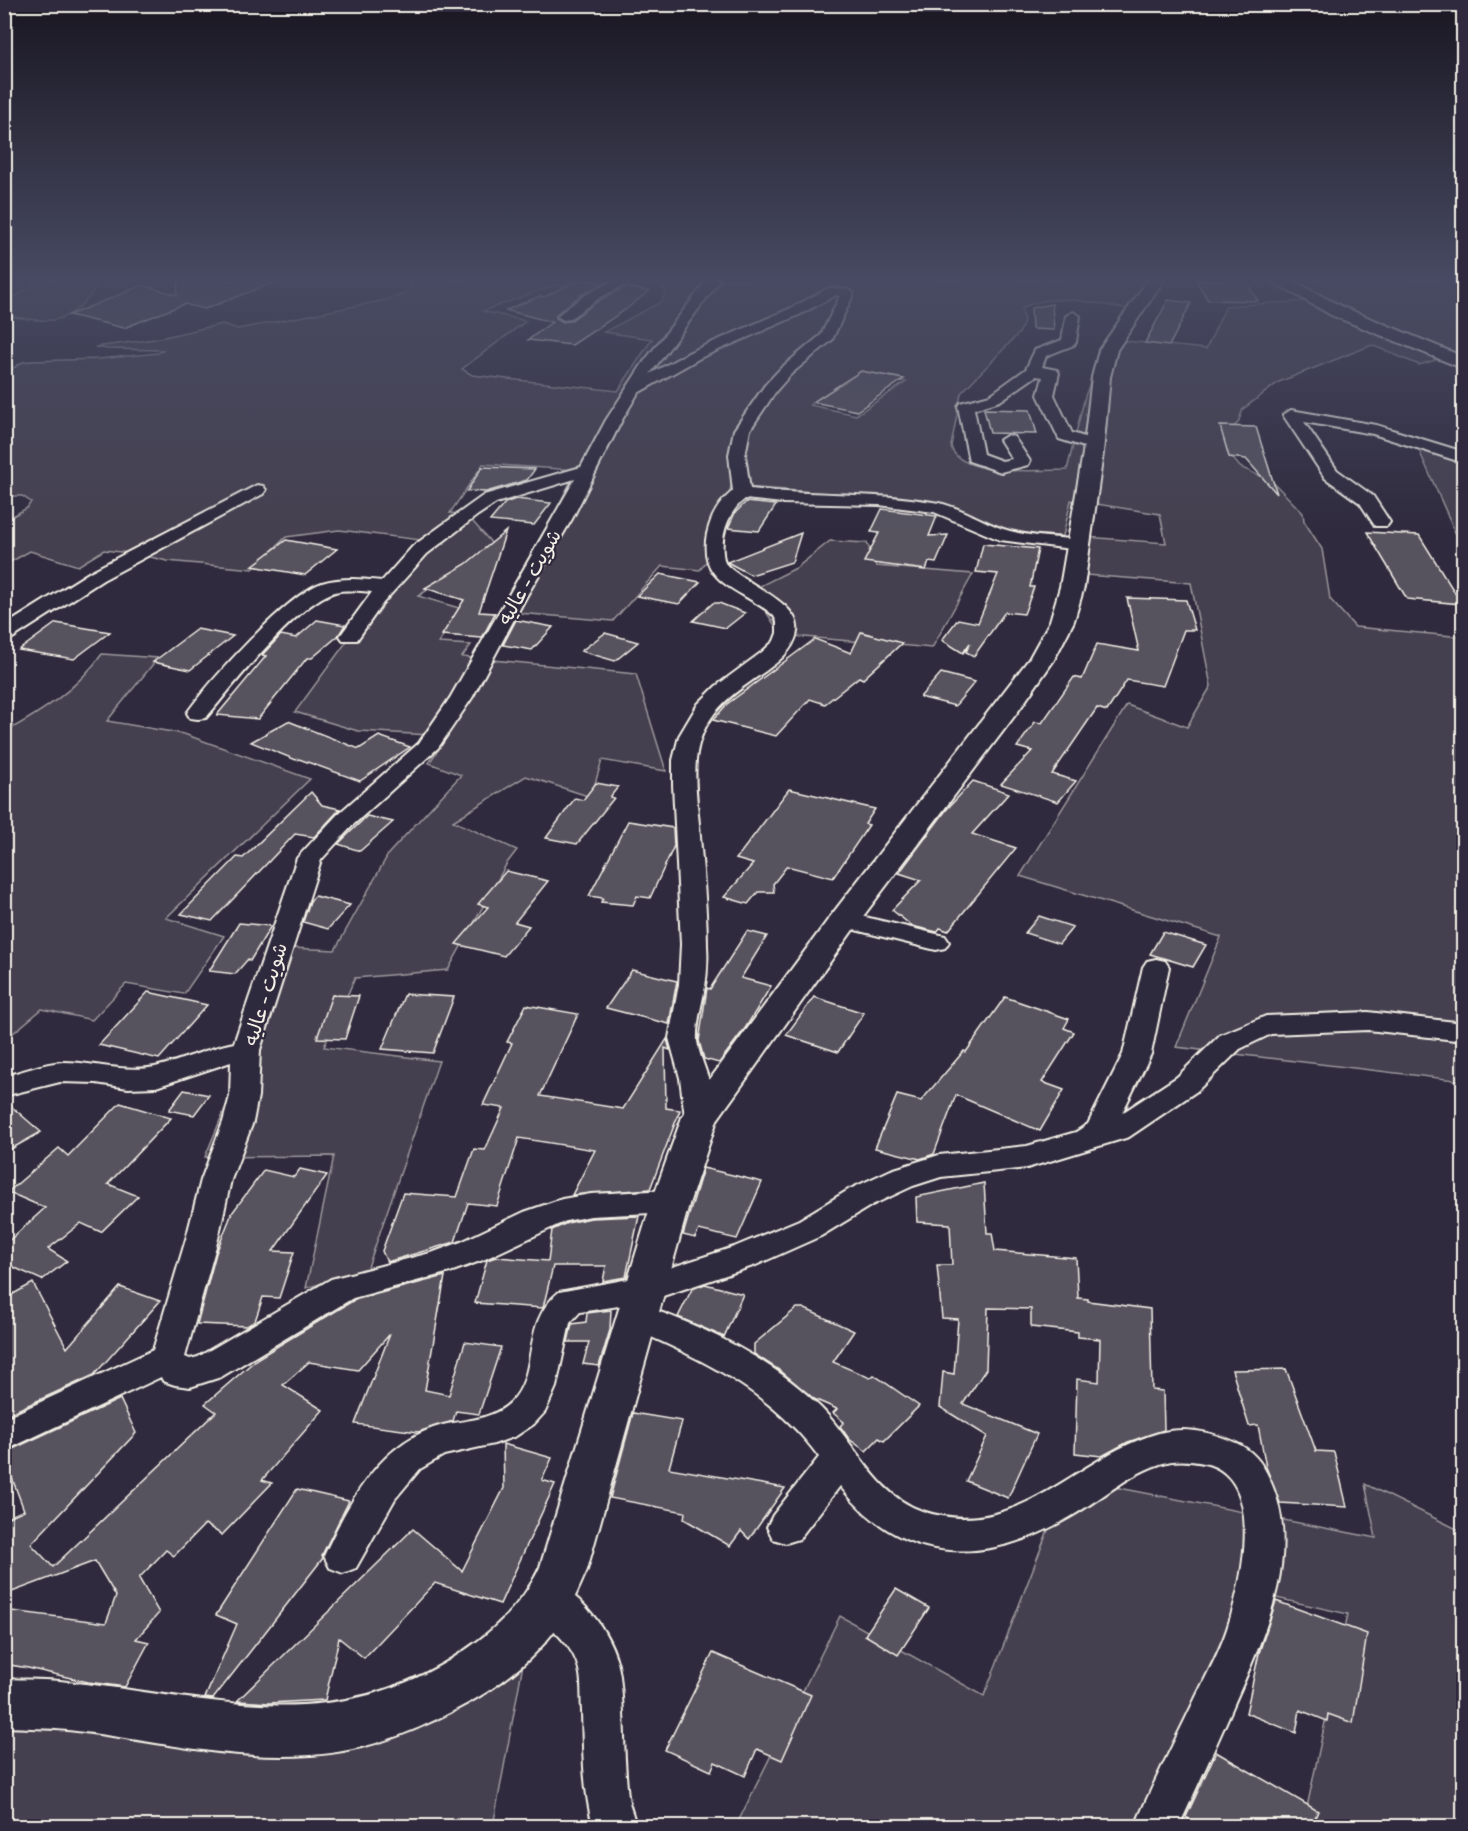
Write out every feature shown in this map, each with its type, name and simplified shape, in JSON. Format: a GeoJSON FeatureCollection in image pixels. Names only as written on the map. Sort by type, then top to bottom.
{"type":"FeatureCollection","features":[{"type":"Feature","properties":{"kind":"main road"},"geometry":{"type":"LineString","coordinates":[[4,1703],[67,1706],[156,1721],[250,1731],[296,1733],[343,1728],[390,1716],[412,1707],[476,1673],[512,1643],[549,1599],[562,1570],[671,1201],[700,1117],[844,920],[1010,704],[1041,660],[1062,621],[1072,587],[1079,545],[1104,365]]}},
{"type":"Feature","properties":{"kind":"street","name":"شويت - عاليه"},"geometry":{"type":"LineString","coordinates":[[167,1359],[202,1239],[216,1180],[238,1122],[244,1096],[246,1050],[309,858],[345,820],[427,748],[461,698],[516,597],[563,519],[586,471],[648,365]]}},
{"type":"Feature","properties":{"kind":"street"},"geometry":{"type":"LineString","coordinates":[[632,391],[678,365]]}},
{"type":"Feature","properties":{"kind":"street"},"geometry":{"type":"LineString","coordinates":[[742,493],[736,455],[742,430],[770,388],[793,365]]}},
{"type":"Feature","properties":{"kind":"street"},"geometry":{"type":"LineString","coordinates":[[1008,440],[1022,461],[1001,467],[975,457],[966,406],[996,398],[1033,371],[1035,365]]}},
{"type":"Feature","properties":{"kind":"street"},"geometry":{"type":"LineString","coordinates":[[1033,371],[1052,373],[1046,395],[1065,436],[1094,445]]}},
{"type":"Feature","properties":{"kind":"street"},"geometry":{"type":"LineString","coordinates":[[1381,522],[1367,500],[1331,474],[1291,415],[1376,430],[1464,458]]}},
{"type":"Feature","properties":{"kind":"street"},"geometry":{"type":"LineString","coordinates":[[350,636],[387,586],[420,550],[490,499],[530,485],[586,471]]}},
{"type":"Feature","properties":{"kind":"street"},"geometry":{"type":"LineString","coordinates":[[4,635],[45,607],[96,577],[257,490]]}},
{"type":"Feature","properties":{"kind":"street"},"geometry":{"type":"LineString","coordinates":[[700,1117],[693,1073],[684,1051],[682,1037],[692,982],[694,930],[683,785],[688,740],[696,723],[711,702],[729,685],[757,668],[787,634],[788,622],[781,611],[717,567],[714,557],[722,512],[742,493],[762,497],[879,500],[948,510],[1006,536],[1079,545]]}},
{"type":"Feature","properties":{"kind":"street"},"geometry":{"type":"LineString","coordinates":[[198,713],[302,602],[328,588],[346,585],[387,586]]}},
{"type":"Feature","properties":{"kind":"street"},"geometry":{"type":"LineString","coordinates":[[844,920],[936,942]]}},
{"type":"Feature","properties":{"kind":"street"},"geometry":{"type":"LineString","coordinates":[[1087,1139],[1099,1131],[1137,1054],[1156,967]]}},
{"type":"Feature","properties":{"kind":"street"},"geometry":{"type":"LineString","coordinates":[[343,1556],[395,1468],[413,1452],[438,1441],[467,1437],[495,1428],[522,1414],[539,1394],[554,1318],[561,1306],[571,1301],[641,1303],[782,1242],[861,1197],[902,1178],[939,1166],[1027,1157],[1119,1130],[1187,1084],[1230,1042],[1266,1025],[1368,1021],[1464,1032]]}},
{"type":"Feature","properties":{"kind":"street"},"geometry":{"type":"LineString","coordinates":[[4,1086],[60,1072],[96,1073],[135,1079],[156,1077],[220,1055],[246,1050]]}},
{"type":"Feature","properties":{"kind":"street"},"geometry":{"type":"LineString","coordinates":[[4,1436],[167,1359],[175,1371],[190,1373],[209,1367],[344,1288],[439,1263],[472,1251],[535,1220],[562,1210],[591,1205],[671,1201]]}},
{"type":"Feature","properties":{"kind":"street"},"geometry":{"type":"LineString","coordinates":[[641,1303],[676,1333],[771,1386],[819,1426],[863,1488],[886,1509],[906,1522],[920,1527],[953,1533],[981,1534],[1005,1531],[1058,1508],[1138,1457],[1161,1448],[1183,1445],[1201,1446],[1222,1452],[1244,1466],[1255,1481],[1260,1499],[1261,1568],[1246,1630],[1157,1827]]}},
{"type":"Feature","properties":{"kind":"street"},"geometry":{"type":"LineString","coordinates":[[786,1527],[840,1458]]}},
{"type":"Feature","properties":{"kind":"street"},"geometry":{"type":"LineString","coordinates":[[549,1599],[575,1623],[590,1645],[600,1674],[607,1798],[615,1827]]}},
{"type":"Feature","properties":{"kind":"shaded area"},"geometry":{"type":"Polygon","coordinates":[[[17,365],[467,365],[462,369],[472,375],[618,391],[635,365],[988,365],[961,393],[951,446],[957,456],[984,468],[1039,471],[1067,470],[1085,396],[1097,365],[1321,365],[1279,382],[1243,409],[1238,423],[1233,427],[1231,456],[1240,467],[1273,482],[1303,513],[1304,521],[1322,549],[1330,599],[1355,627],[1463,637],[1463,1081],[1176,1047],[1221,937],[1020,876],[1127,705],[1187,727],[1211,686],[1191,583],[1086,575],[1086,537],[1166,543],[1160,514],[1071,500],[1063,536],[1033,535],[1004,529],[897,498],[731,486],[713,553],[700,570],[662,566],[613,621],[507,612],[576,470],[483,464],[450,513],[466,514],[495,547],[418,596],[459,608],[439,643],[471,645],[462,657],[636,674],[666,771],[602,760],[591,797],[526,776],[453,821],[517,850],[507,863],[448,970],[355,978],[324,1047],[439,1061],[367,1270],[306,1288],[334,1156],[205,1157],[291,948],[335,950],[389,853],[461,775],[429,763],[448,736],[358,731],[295,712],[421,540],[339,530],[286,537],[253,569],[167,561],[138,554],[104,550],[78,566],[30,551],[5,565],[4,521],[27,508],[31,502],[22,496],[5,496],[5,373],[17,365]],[[861,372],[810,405],[856,415],[906,382],[861,372]]]}},
{"type":"Feature","properties":{"kind":"shaded area"},"geometry":{"type":"Polygon","coordinates":[[[1418,448],[1463,454],[1463,550],[1418,448]]]}},
{"type":"Feature","properties":{"kind":"shaded area"},"geometry":{"type":"Polygon","coordinates":[[[830,541],[867,543],[876,566],[973,574],[932,648],[781,635],[752,590],[796,568],[830,541]]]}},
{"type":"Feature","properties":{"kind":"shaded area"},"geometry":{"type":"Polygon","coordinates":[[[102,654],[158,658],[107,721],[184,734],[310,779],[166,918],[224,936],[184,994],[126,984],[92,1020],[42,1009],[5,1040],[5,732],[58,699],[82,678],[102,654]]]}},
{"type":"Feature","properties":{"kind":"shaded area"},"geometry":{"type":"Polygon","coordinates":[[[1068,1478],[1376,1538],[1365,1484],[1463,1532],[1463,1826],[1303,1826],[1348,1614],[1245,1591],[1150,1826],[736,1826],[840,1616],[984,1696],[1068,1478]]]}},
{"type":"Feature","properties":{"kind":"shaded area"},"geometry":{"type":"Polygon","coordinates":[[[528,1637],[493,1826],[5,1826],[4,1694],[352,1722],[528,1637]]]}},
{"type":"Feature","properties":{"kind":"building"},"geometry":{"type":"Polygon","coordinates":[[[861,371],[904,379],[857,411],[813,402],[861,371]]]}},
{"type":"Feature","properties":{"kind":"building"},"geometry":{"type":"Polygon","coordinates":[[[984,409],[1030,410],[1037,434],[990,433],[984,409]]]}},
{"type":"Feature","properties":{"kind":"building"},"geometry":{"type":"Polygon","coordinates":[[[1220,426],[1256,427],[1277,494],[1246,459],[1229,457],[1220,426]]]}},
{"type":"Feature","properties":{"kind":"building"},"geometry":{"type":"Polygon","coordinates":[[[482,467],[535,469],[527,480],[486,492],[467,491],[482,467]]]}},
{"type":"Feature","properties":{"kind":"building"},"geometry":{"type":"Polygon","coordinates":[[[516,499],[551,503],[534,525],[490,521],[505,503],[516,499]]]}},
{"type":"Feature","properties":{"kind":"building"},"geometry":{"type":"Polygon","coordinates":[[[746,502],[776,505],[759,531],[728,528],[735,513],[746,502]]]}},
{"type":"Feature","properties":{"kind":"building"},"geometry":{"type":"Polygon","coordinates":[[[882,509],[937,516],[929,536],[948,535],[936,563],[929,562],[926,570],[864,562],[879,533],[871,532],[882,509]]]}},
{"type":"Feature","properties":{"kind":"building"},"geometry":{"type":"Polygon","coordinates":[[[506,531],[479,612],[495,613],[482,638],[442,635],[464,600],[425,588],[466,564],[506,531]]]}},
{"type":"Feature","properties":{"kind":"building"},"geometry":{"type":"Polygon","coordinates":[[[1367,532],[1419,535],[1462,604],[1407,599],[1367,532]]]}},
{"type":"Feature","properties":{"kind":"building"},"geometry":{"type":"Polygon","coordinates":[[[801,533],[792,562],[751,575],[727,562],[801,533]]]}},
{"type":"Feature","properties":{"kind":"building"},"geometry":{"type":"Polygon","coordinates":[[[286,540],[337,549],[305,575],[252,566],[286,540]]]}},
{"type":"Feature","properties":{"kind":"building"},"geometry":{"type":"Polygon","coordinates":[[[983,544],[1038,549],[1030,587],[1034,587],[1024,614],[1005,612],[974,656],[966,652],[970,643],[963,653],[942,640],[958,619],[978,623],[998,574],[976,572],[983,544]]]}},
{"type":"Feature","properties":{"kind":"building"},"geometry":{"type":"Polygon","coordinates":[[[660,574],[700,582],[679,604],[637,596],[660,574]]]}},
{"type":"Feature","properties":{"kind":"building"},"geometry":{"type":"Polygon","coordinates":[[[1127,598],[1186,600],[1195,630],[1184,630],[1163,686],[1127,680],[1107,711],[1097,708],[1052,774],[1076,781],[1058,802],[1001,784],[1032,751],[1017,747],[1035,722],[1042,723],[1074,677],[1082,679],[1097,644],[1139,651],[1127,598]]]}},
{"type":"Feature","properties":{"kind":"building"},"geometry":{"type":"Polygon","coordinates":[[[713,603],[745,613],[726,628],[693,621],[713,603]]]}},
{"type":"Feature","properties":{"kind":"building"},"geometry":{"type":"Polygon","coordinates":[[[317,620],[345,625],[338,636],[312,658],[307,658],[258,719],[217,715],[266,656],[262,655],[281,635],[296,638],[317,620]]]}},
{"type":"Feature","properties":{"kind":"building"},"geometry":{"type":"Polygon","coordinates":[[[516,620],[553,627],[532,650],[503,645],[516,620]]]}},
{"type":"Feature","properties":{"kind":"building"},"geometry":{"type":"Polygon","coordinates":[[[56,623],[110,632],[74,659],[19,650],[56,623]]]}},
{"type":"Feature","properties":{"kind":"building"},"geometry":{"type":"Polygon","coordinates":[[[197,629],[233,636],[190,670],[153,662],[197,629]]]}},
{"type":"Feature","properties":{"kind":"building"},"geometry":{"type":"Polygon","coordinates":[[[861,632],[902,643],[863,679],[859,677],[825,704],[810,699],[776,736],[713,720],[727,704],[815,639],[851,653],[861,632]]]}},
{"type":"Feature","properties":{"kind":"building"},"geometry":{"type":"Polygon","coordinates":[[[605,633],[638,642],[615,661],[581,651],[605,633]]]}},
{"type":"Feature","properties":{"kind":"building"},"geometry":{"type":"Polygon","coordinates":[[[941,673],[975,682],[955,706],[920,697],[941,673]]]}},
{"type":"Feature","properties":{"kind":"building"},"geometry":{"type":"Polygon","coordinates":[[[288,721],[359,749],[379,736],[410,747],[360,781],[251,742],[288,721]]]}},
{"type":"Feature","properties":{"kind":"building"},"geometry":{"type":"Polygon","coordinates":[[[973,781],[1009,793],[972,834],[1016,848],[948,931],[940,928],[937,932],[912,926],[892,910],[921,880],[899,873],[947,809],[973,781]]]}},
{"type":"Feature","properties":{"kind":"building"},"geometry":{"type":"Polygon","coordinates":[[[596,783],[618,787],[610,797],[614,798],[577,844],[546,838],[575,798],[583,800],[596,783]]]}},
{"type":"Feature","properties":{"kind":"building"},"geometry":{"type":"Polygon","coordinates":[[[789,789],[875,809],[865,824],[869,825],[833,878],[787,866],[773,884],[774,892],[758,892],[748,904],[724,897],[753,864],[736,859],[789,789]]]}},
{"type":"Feature","properties":{"kind":"building"},"geometry":{"type":"Polygon","coordinates":[[[311,792],[322,805],[340,809],[314,837],[295,834],[212,921],[181,914],[237,857],[243,858],[311,792]]]}},
{"type":"Feature","properties":{"kind":"building"},"geometry":{"type":"Polygon","coordinates":[[[367,816],[393,822],[360,851],[338,844],[367,816]]]}},
{"type":"Feature","properties":{"kind":"building"},"geometry":{"type":"Polygon","coordinates":[[[628,821],[673,828],[674,846],[650,898],[637,896],[633,905],[601,902],[603,898],[589,896],[628,821]]]}},
{"type":"Feature","properties":{"kind":"building"},"geometry":{"type":"Polygon","coordinates":[[[506,871],[548,881],[515,922],[529,926],[504,956],[456,944],[488,907],[478,904],[506,871]]]}},
{"type":"Feature","properties":{"kind":"building"},"geometry":{"type":"Polygon","coordinates":[[[315,896],[350,905],[328,929],[303,922],[310,901],[315,896]]]}},
{"type":"Feature","properties":{"kind":"building"},"geometry":{"type":"Polygon","coordinates":[[[1039,916],[1073,927],[1059,944],[1025,933],[1039,916]]]}},
{"type":"Feature","properties":{"kind":"building"},"geometry":{"type":"Polygon","coordinates":[[[239,923],[271,926],[250,961],[248,959],[235,974],[209,971],[239,923]]]}},
{"type":"Feature","properties":{"kind":"building"},"geometry":{"type":"Polygon","coordinates":[[[747,931],[767,936],[741,978],[771,986],[746,1027],[719,1063],[704,1059],[699,1041],[707,988],[710,989],[747,931]]]}},
{"type":"Feature","properties":{"kind":"building"},"geometry":{"type":"Polygon","coordinates":[[[1163,932],[1206,945],[1193,967],[1150,954],[1163,932]]]}},
{"type":"Feature","properties":{"kind":"building"},"geometry":{"type":"Polygon","coordinates":[[[632,970],[677,981],[669,1024],[606,1008],[632,970]]]}},
{"type":"Feature","properties":{"kind":"building"},"geometry":{"type":"Polygon","coordinates":[[[148,992],[207,1005],[159,1059],[99,1045],[148,992]]]}},
{"type":"Feature","properties":{"kind":"building"},"geometry":{"type":"Polygon","coordinates":[[[405,994],[454,997],[433,1053],[382,1049],[405,994]]]}},
{"type":"Feature","properties":{"kind":"building"},"geometry":{"type":"Polygon","coordinates":[[[332,995],[359,996],[345,1039],[317,1038],[332,995]]]}},
{"type":"Feature","properties":{"kind":"building"},"geometry":{"type":"Polygon","coordinates":[[[814,997],[864,1013],[838,1052],[786,1035],[814,997]]]}},
{"type":"Feature","properties":{"kind":"building"},"geometry":{"type":"Polygon","coordinates":[[[1005,997],[1069,1019],[1064,1028],[1074,1032],[1042,1082],[1064,1090],[1040,1131],[956,1095],[934,1154],[920,1159],[875,1148],[897,1095],[921,1101],[964,1051],[966,1052],[1005,997]]]}},
{"type":"Feature","properties":{"kind":"building"},"geometry":{"type":"Polygon","coordinates":[[[526,1005],[578,1014],[540,1096],[623,1109],[667,1039],[670,1050],[665,1048],[666,1108],[680,1110],[650,1189],[572,1195],[595,1150],[519,1138],[497,1206],[468,1203],[455,1242],[387,1262],[382,1251],[403,1193],[457,1197],[474,1149],[485,1150],[504,1108],[483,1105],[512,1043],[507,1042],[526,1005]]]}},
{"type":"Feature","properties":{"kind":"building"},"geometry":{"type":"Polygon","coordinates":[[[184,1090],[209,1095],[194,1115],[169,1110],[184,1090]]]}},
{"type":"Feature","properties":{"kind":"building"},"geometry":{"type":"Polygon","coordinates":[[[4,1100],[41,1132],[4,1153],[4,1100]]]}},
{"type":"Feature","properties":{"kind":"building"},"geometry":{"type":"Polygon","coordinates":[[[120,1103],[171,1118],[108,1184],[138,1196],[101,1232],[81,1223],[48,1249],[67,1261],[42,1280],[4,1263],[4,1245],[45,1208],[8,1192],[59,1148],[68,1156],[120,1103]]]}},
{"type":"Feature","properties":{"kind":"building"},"geometry":{"type":"Polygon","coordinates":[[[703,1168],[762,1182],[737,1239],[699,1230],[695,1238],[683,1235],[703,1168]]]}},
{"type":"Feature","properties":{"kind":"building"},"geometry":{"type":"Polygon","coordinates":[[[300,1169],[327,1175],[273,1251],[294,1252],[279,1298],[263,1297],[255,1321],[247,1326],[197,1324],[216,1253],[232,1213],[264,1170],[294,1177],[300,1169]]]}},
{"type":"Feature","properties":{"kind":"building"},"geometry":{"type":"Polygon","coordinates":[[[984,1183],[987,1233],[992,1233],[995,1251],[1076,1258],[1078,1298],[1150,1309],[1152,1390],[1163,1391],[1164,1430],[1128,1442],[1102,1456],[1075,1453],[1077,1379],[1099,1382],[1100,1339],[1078,1337],[1078,1332],[1031,1327],[1031,1309],[988,1308],[986,1369],[963,1404],[1037,1434],[1008,1498],[966,1481],[987,1436],[940,1407],[943,1372],[954,1374],[958,1319],[942,1318],[937,1265],[952,1265],[950,1224],[917,1222],[916,1197],[984,1183]]]}},
{"type":"Feature","properties":{"kind":"building"},"geometry":{"type":"Polygon","coordinates":[[[639,1216],[626,1277],[603,1281],[606,1266],[553,1266],[543,1308],[475,1303],[487,1260],[496,1257],[548,1261],[552,1230],[567,1223],[591,1218],[639,1216]]]}},
{"type":"Feature","properties":{"kind":"building"},"geometry":{"type":"Polygon","coordinates":[[[445,1276],[425,1390],[449,1395],[465,1342],[501,1347],[479,1414],[456,1411],[453,1421],[418,1432],[355,1424],[390,1334],[358,1370],[309,1362],[283,1385],[323,1410],[262,1480],[272,1483],[222,1535],[205,1524],[174,1556],[166,1550],[139,1578],[159,1613],[136,1639],[149,1642],[125,1687],[88,1682],[4,1664],[4,1610],[106,1623],[116,1596],[95,1561],[4,1595],[4,1519],[24,1510],[9,1470],[4,1476],[4,1453],[120,1399],[136,1433],[31,1544],[53,1567],[216,1412],[205,1404],[258,1358],[354,1300],[445,1276]]]}},
{"type":"Feature","properties":{"kind":"building"},"geometry":{"type":"Polygon","coordinates":[[[33,1283],[67,1348],[120,1287],[160,1301],[94,1375],[4,1416],[4,1299],[33,1283]]]}},
{"type":"Feature","properties":{"kind":"building"},"geometry":{"type":"Polygon","coordinates":[[[705,1284],[743,1294],[724,1337],[678,1317],[692,1289],[705,1284]]]}},
{"type":"Feature","properties":{"kind":"building"},"geometry":{"type":"Polygon","coordinates":[[[797,1308],[803,1308],[854,1331],[833,1362],[870,1378],[874,1375],[919,1406],[884,1441],[879,1438],[866,1451],[849,1439],[840,1426],[844,1422],[833,1413],[837,1409],[814,1399],[782,1372],[754,1354],[754,1344],[797,1308]]]}},
{"type":"Feature","properties":{"kind":"building"},"geometry":{"type":"Polygon","coordinates":[[[611,1310],[610,1330],[599,1366],[583,1364],[589,1342],[568,1342],[572,1324],[586,1322],[587,1313],[611,1310]]]}},
{"type":"Feature","properties":{"kind":"building"},"geometry":{"type":"Polygon","coordinates":[[[1286,1369],[1316,1451],[1334,1452],[1347,1507],[1280,1503],[1266,1467],[1258,1425],[1249,1426],[1232,1370],[1286,1369]]]}},
{"type":"Feature","properties":{"kind":"building"},"geometry":{"type":"Polygon","coordinates":[[[633,1413],[682,1421],[669,1468],[785,1488],[749,1539],[741,1531],[730,1546],[684,1519],[685,1512],[610,1498],[633,1413]]]}},
{"type":"Feature","properties":{"kind":"building"},"geometry":{"type":"Polygon","coordinates":[[[503,1444],[552,1458],[542,1480],[555,1484],[500,1604],[435,1583],[364,1658],[339,1638],[325,1700],[269,1703],[237,1701],[413,1529],[462,1571],[504,1488],[503,1444]]]}},
{"type":"Feature","properties":{"kind":"building"},"geometry":{"type":"Polygon","coordinates":[[[297,1489],[349,1501],[322,1555],[323,1558],[213,1699],[205,1698],[237,1624],[216,1615],[297,1489]]]}},
{"type":"Feature","properties":{"kind":"building"},"geometry":{"type":"Polygon","coordinates":[[[896,1589],[929,1608],[898,1655],[865,1635],[896,1589]]]}},
{"type":"Feature","properties":{"kind":"building"},"geometry":{"type":"Polygon","coordinates":[[[1276,1601],[1367,1634],[1353,1723],[1328,1714],[1327,1721],[1300,1710],[1296,1733],[1246,1713],[1259,1653],[1276,1601]]]}},
{"type":"Feature","properties":{"kind":"building"},"geometry":{"type":"Polygon","coordinates":[[[713,1653],[811,1695],[782,1760],[757,1749],[745,1776],[715,1762],[711,1771],[665,1750],[713,1653]]]}},
{"type":"Feature","properties":{"kind":"building"},"geometry":{"type":"Polygon","coordinates":[[[1216,1752],[1318,1811],[1311,1827],[1201,1827],[1186,1817],[1216,1752]]]}}]}
